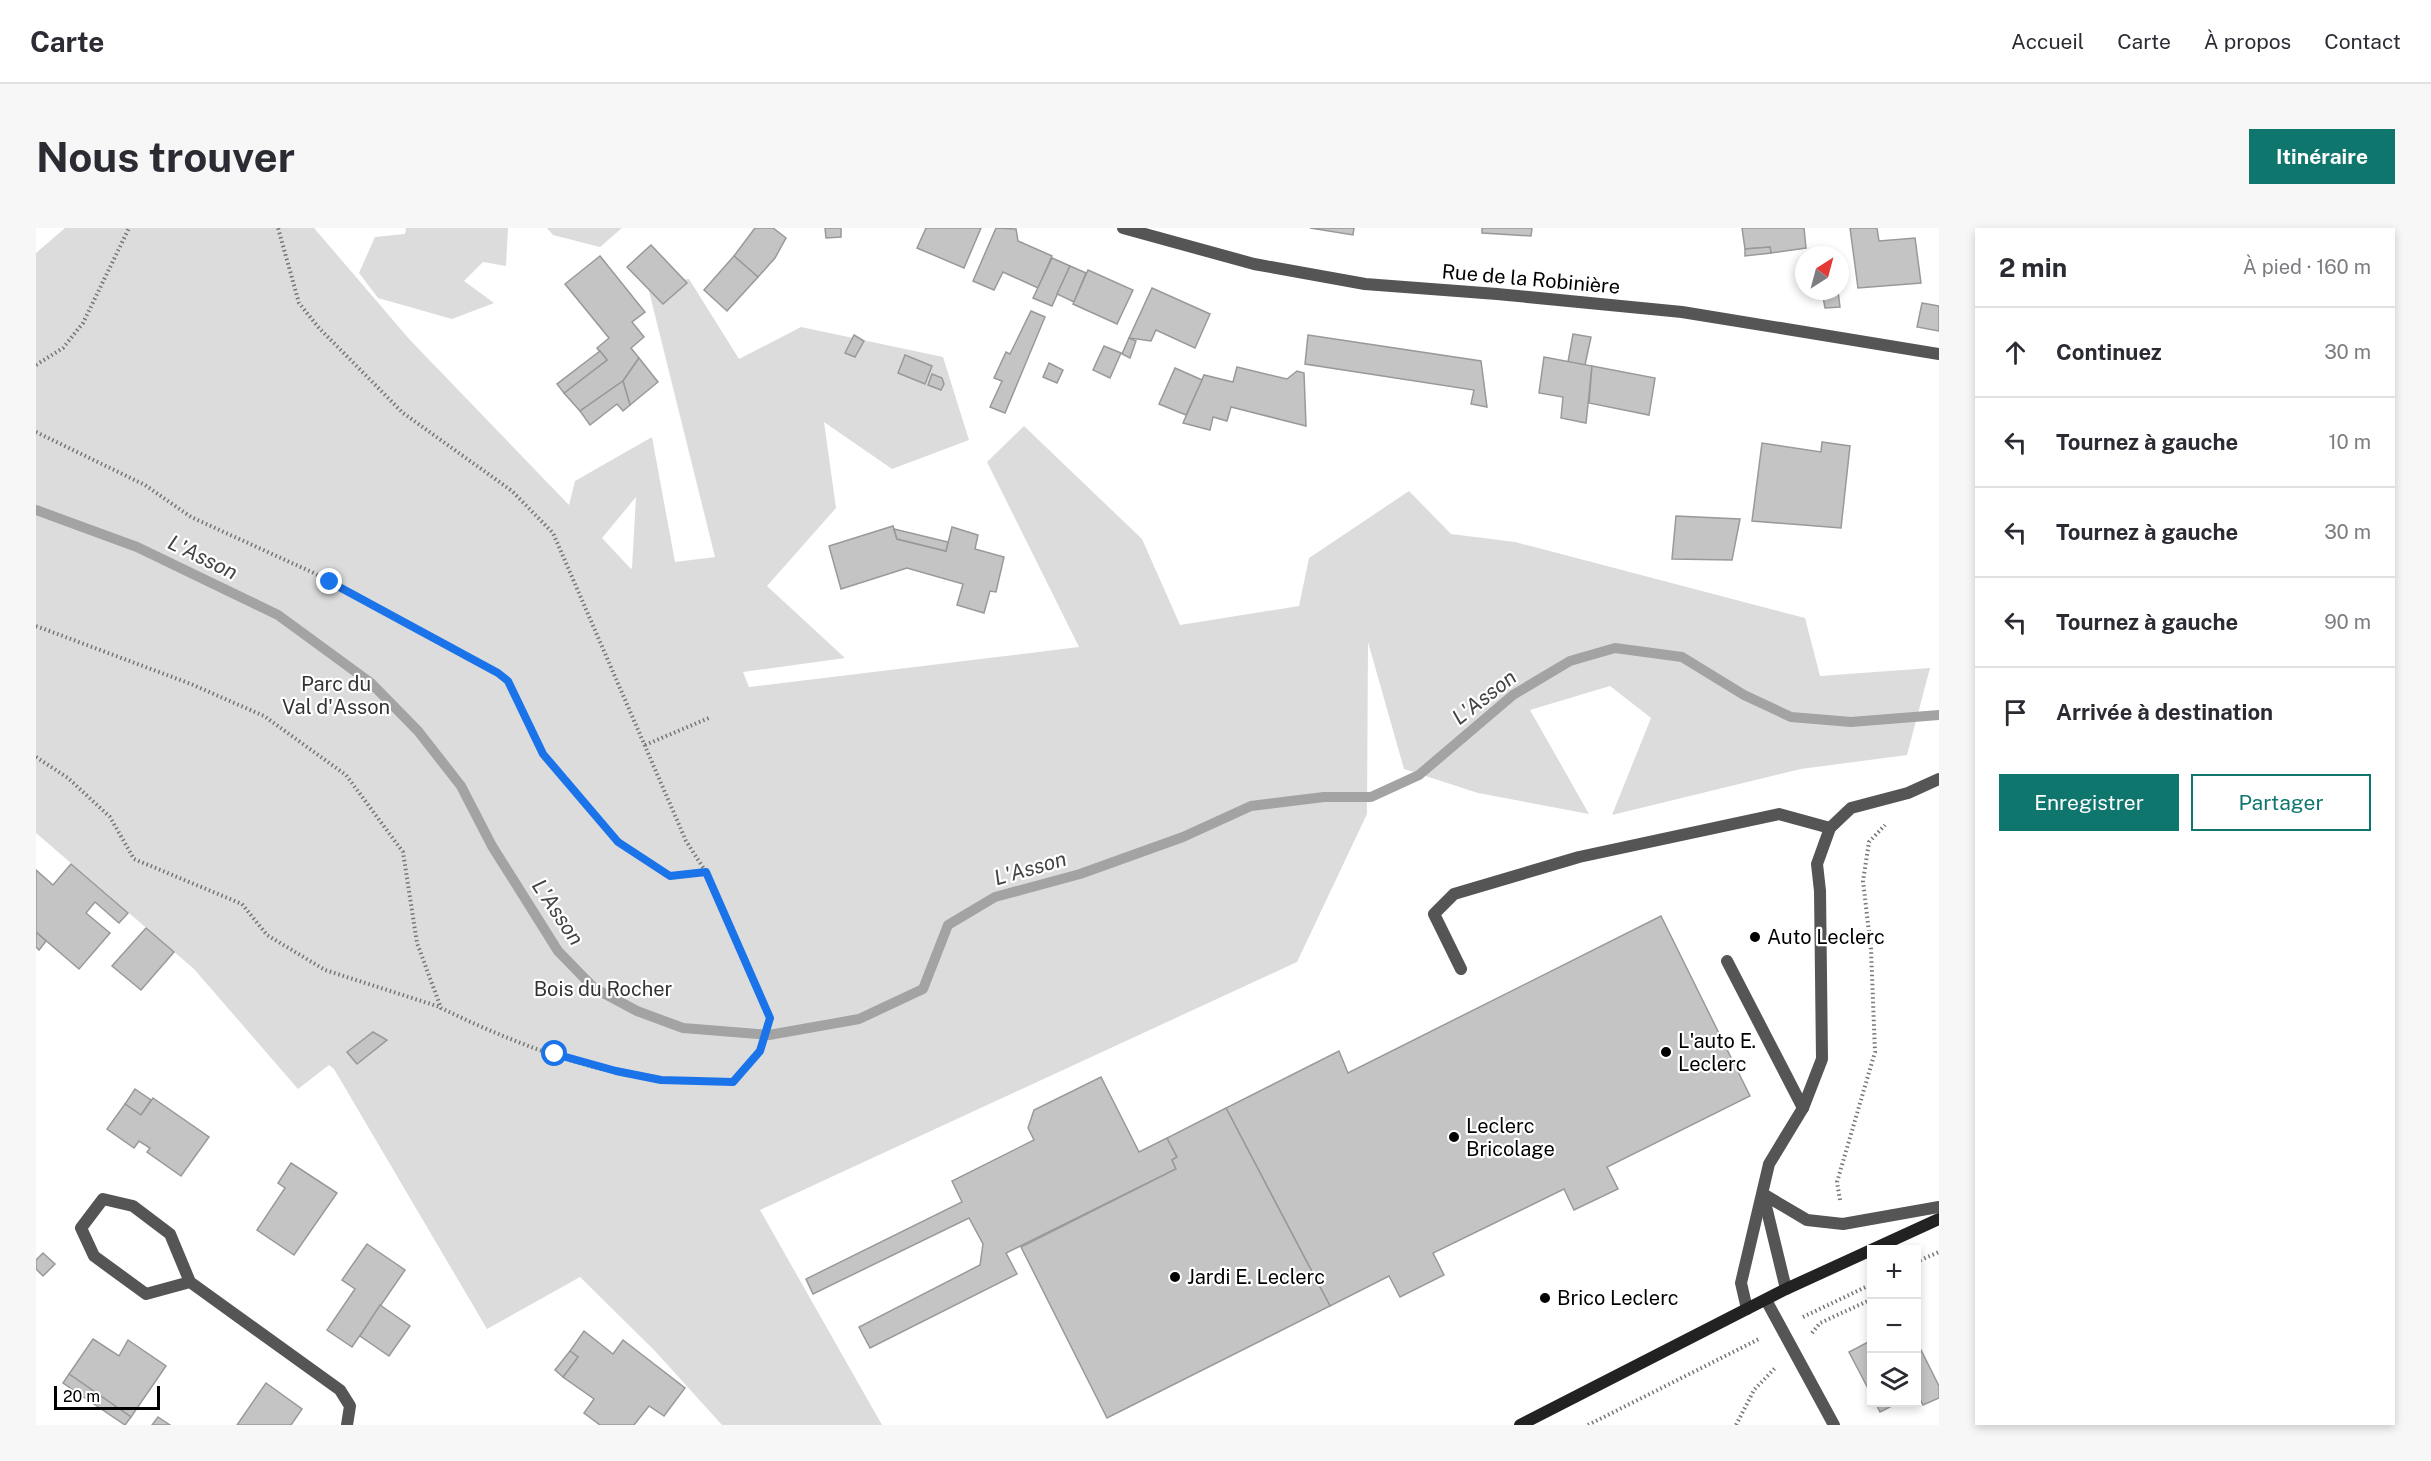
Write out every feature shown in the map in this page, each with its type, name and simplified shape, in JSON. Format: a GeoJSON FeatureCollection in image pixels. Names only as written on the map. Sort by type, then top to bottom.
{"type":"FeatureCollection","features":[{"type":"Feature","properties":{"kind":"main road"},"geometry":{"type":"LineString","coordinates":[[1520,1425],[1786,1289],[1939,1220]]}},
{"type":"Feature","properties":{"kind":"street","name":"Rue de la Robinière"},"geometry":{"type":"LineString","coordinates":[[1123,228],[1254,264],[1365,284],[1683,312],[1939,354]]}},
{"type":"Feature","properties":{"kind":"street"},"geometry":{"type":"LineString","coordinates":[[1747,1309],[1741,1283],[1769,1164],[1803,1108],[1822,1059],[1820,891],[1817,864],[1830,828],[1851,808],[1908,793],[1939,779]]}},
{"type":"Feature","properties":{"kind":"street"},"geometry":{"type":"LineString","coordinates":[[1461,969],[1434,914],[1454,894],[1579,857],[1779,814],[1830,828]]}},
{"type":"Feature","properties":{"kind":"street"},"geometry":{"type":"LineString","coordinates":[[1726,961],[1803,1108]]}},
{"type":"Feature","properties":{"kind":"street"},"geometry":{"type":"LineString","coordinates":[[1763,1194],[1808,1220],[1843,1224],[1939,1207]]}},
{"type":"Feature","properties":{"kind":"street"},"geometry":{"type":"LineString","coordinates":[[1763,1194],[1786,1289]]}},
{"type":"Feature","properties":{"kind":"street"},"geometry":{"type":"LineString","coordinates":[[190,1282],[146,1294],[94,1256],[81,1228],[103,1199],[133,1206],[170,1234],[190,1282],[340,1390],[351,1406],[347,1425]]}},
{"type":"Feature","properties":{"kind":"street"},"geometry":{"type":"LineString","coordinates":[[1766,1300],[1779,1329],[1834,1425]]}},
{"type":"Feature","properties":{"kind":"path"},"geometry":{"type":"LineString","coordinates":[[36,365],[63,348],[83,323],[129,228]]}},
{"type":"Feature","properties":{"kind":"path"},"geometry":{"type":"LineString","coordinates":[[36,757],[68,778],[110,817],[134,859],[242,904],[267,935],[325,970],[441,1008],[506,1039],[616,1071],[661,1080],[733,1082],[760,1051],[770,1018],[706,872],[686,841],[553,533],[512,491],[403,413],[319,328],[299,303],[278,228]]}},
{"type":"Feature","properties":{"kind":"path"},"geometry":{"type":"LineString","coordinates":[[36,432],[145,485],[191,517],[316,574],[498,673],[508,681],[543,754],[618,842],[670,876],[706,872]]}},
{"type":"Feature","properties":{"kind":"path"},"geometry":{"type":"LineString","coordinates":[[36,626],[191,684],[264,716],[346,775],[403,852],[417,943],[441,1008]]}},
{"type":"Feature","properties":{"kind":"path"},"geometry":{"type":"LineString","coordinates":[[645,745],[709,718]]}},
{"type":"Feature","properties":{"kind":"path"},"geometry":{"type":"LineString","coordinates":[[1843,1224],[1837,1182],[1875,1052],[1871,949],[1863,881],[1869,842],[1892,818]]}},
{"type":"Feature","properties":{"kind":"path"},"geometry":{"type":"LineString","coordinates":[[1921,1260],[1939,1252]]}},
{"type":"Feature","properties":{"kind":"path"},"geometry":{"type":"LineString","coordinates":[[1588,1425],[1867,1286]]}},
{"type":"Feature","properties":{"kind":"green space","name":"Bois du Rocher"},"geometry":{"type":"Polygon","coordinates":[[[65,228],[314,228],[410,340],[569,505],[575,481],[652,437],[675,562],[715,557],[647,283],[689,279],[739,359],[801,327],[943,357],[969,440],[892,469],[824,422],[836,508],[767,586],[845,658],[743,672],[749,687],[1079,647],[987,462],[1024,426],[1142,539],[1180,625],[1299,606],[1309,558],[1409,491],[1451,534],[1515,542],[1805,618],[1820,676],[1930,668],[1907,755],[1801,769],[1612,815],[1651,718],[1610,686],[1530,710],[1589,814],[1478,793],[1404,769],[1368,642],[1367,814],[1297,962],[760,1210],[882,1425],[722,1425],[655,1351],[580,1277],[487,1329],[334,1069],[329,1065],[298,1089],[194,969],[36,833],[36,253],[65,228]],[[636,497],[602,538],[632,568],[636,497]]]}},
{"type":"Feature","properties":{"kind":"green space"},"geometry":{"type":"Polygon","coordinates":[[[406,228],[508,228],[506,266],[483,262],[464,281],[494,303],[452,319],[378,298],[359,273],[375,237],[405,234],[406,228]]]}},
{"type":"Feature","properties":{"kind":"green space"},"geometry":{"type":"Polygon","coordinates":[[[547,228],[622,228],[600,247],[553,235],[547,228]]]}},
{"type":"Feature","properties":{"kind":"building"},"geometry":{"type":"Polygon","coordinates":[[[755,228],[773,228],[786,238],[775,258],[758,277],[734,256],[755,228]]]}},
{"type":"Feature","properties":{"kind":"building"},"geometry":{"type":"Polygon","coordinates":[[[825,228],[841,228],[841,237],[826,238],[825,228]]]}},
{"type":"Feature","properties":{"kind":"building"},"geometry":{"type":"Polygon","coordinates":[[[926,228],[981,228],[964,268],[917,248],[926,228]]]}},
{"type":"Feature","properties":{"kind":"building"},"geometry":{"type":"Polygon","coordinates":[[[996,228],[1016,229],[1018,241],[1052,256],[1038,288],[1003,272],[994,290],[973,281],[996,228]]]}},
{"type":"Feature","properties":{"kind":"building"},"geometry":{"type":"Polygon","coordinates":[[[1310,228],[1354,228],[1353,235],[1310,228]]]}},
{"type":"Feature","properties":{"kind":"building"},"geometry":{"type":"Polygon","coordinates":[[[1482,228],[1532,228],[1531,236],[1482,233],[1482,228]]]}},
{"type":"Feature","properties":{"kind":"building"},"geometry":{"type":"Polygon","coordinates":[[[1742,228],[1804,228],[1806,246],[1795,246],[1795,250],[1771,253],[1770,247],[1745,249],[1742,228]]]}},
{"type":"Feature","properties":{"kind":"building"},"geometry":{"type":"Polygon","coordinates":[[[1850,228],[1877,228],[1879,241],[1915,238],[1921,283],[1858,288],[1850,228]]]}},
{"type":"Feature","properties":{"kind":"building"},"geometry":{"type":"Polygon","coordinates":[[[651,245],[687,283],[663,304],[627,267],[651,245]]]}},
{"type":"Feature","properties":{"kind":"building"},"geometry":{"type":"Polygon","coordinates":[[[1770,247],[1771,253],[1745,256],[1745,249],[1770,247]]]}},
{"type":"Feature","properties":{"kind":"building"},"geometry":{"type":"Polygon","coordinates":[[[600,256],[645,312],[632,322],[644,337],[631,348],[639,358],[623,381],[580,411],[564,393],[607,360],[597,348],[609,338],[565,284],[600,256]]]}},
{"type":"Feature","properties":{"kind":"building"},"geometry":{"type":"Polygon","coordinates":[[[734,256],[758,277],[727,311],[704,290],[734,256]]]}},
{"type":"Feature","properties":{"kind":"building"},"geometry":{"type":"Polygon","coordinates":[[[1052,258],[1070,266],[1052,306],[1033,298],[1052,258]]]}},
{"type":"Feature","properties":{"kind":"building"},"geometry":{"type":"Polygon","coordinates":[[[1070,266],[1086,273],[1074,302],[1057,294],[1070,266]]]}},
{"type":"Feature","properties":{"kind":"building"},"geometry":{"type":"Polygon","coordinates":[[[1088,270],[1133,290],[1117,324],[1073,304],[1088,270]]]}},
{"type":"Feature","properties":{"kind":"building"},"geometry":{"type":"Polygon","coordinates":[[[1152,288],[1210,314],[1195,348],[1156,330],[1151,341],[1129,338],[1152,288]]]}},
{"type":"Feature","properties":{"kind":"building"},"geometry":{"type":"Polygon","coordinates":[[[1824,300],[1839,300],[1840,307],[1825,308],[1824,300]]]}},
{"type":"Feature","properties":{"kind":"building"},"geometry":{"type":"Polygon","coordinates":[[[1922,303],[1939,306],[1939,331],[1917,327],[1922,303]]]}},
{"type":"Feature","properties":{"kind":"building"},"geometry":{"type":"Polygon","coordinates":[[[1031,311],[1045,317],[1005,413],[990,407],[1002,381],[994,378],[1006,352],[1010,354],[1031,311]]]}},
{"type":"Feature","properties":{"kind":"building"},"geometry":{"type":"Polygon","coordinates":[[[1573,334],[1591,337],[1585,365],[1568,362],[1573,334]]]}},
{"type":"Feature","properties":{"kind":"building"},"geometry":{"type":"Polygon","coordinates":[[[854,335],[864,341],[855,357],[845,353],[854,335]]]}},
{"type":"Feature","properties":{"kind":"building"},"geometry":{"type":"Polygon","coordinates":[[[1308,335],[1481,361],[1487,407],[1471,404],[1474,390],[1305,364],[1308,335]]]}},
{"type":"Feature","properties":{"kind":"building"},"geometry":{"type":"Polygon","coordinates":[[[1129,338],[1136,341],[1130,358],[1122,354],[1129,338]]]}},
{"type":"Feature","properties":{"kind":"building"},"geometry":{"type":"Polygon","coordinates":[[[1104,346],[1121,353],[1110,378],[1093,370],[1104,346]]]}},
{"type":"Feature","properties":{"kind":"building"},"geometry":{"type":"Polygon","coordinates":[[[600,351],[607,360],[564,393],[557,384],[600,351]]]}},
{"type":"Feature","properties":{"kind":"building"},"geometry":{"type":"Polygon","coordinates":[[[905,355],[932,366],[925,384],[898,373],[905,355]]]}},
{"type":"Feature","properties":{"kind":"building"},"geometry":{"type":"Polygon","coordinates":[[[1544,357],[1592,366],[1586,423],[1561,418],[1563,397],[1539,393],[1544,357]]]}},
{"type":"Feature","properties":{"kind":"building"},"geometry":{"type":"Polygon","coordinates":[[[639,358],[658,382],[630,405],[623,381],[639,358]]]}},
{"type":"Feature","properties":{"kind":"building"},"geometry":{"type":"Polygon","coordinates":[[[1049,363],[1063,370],[1057,383],[1043,377],[1049,363]]]}},
{"type":"Feature","properties":{"kind":"building"},"geometry":{"type":"Polygon","coordinates":[[[1592,366],[1655,378],[1649,415],[1589,403],[1592,366]]]}},
{"type":"Feature","properties":{"kind":"building"},"geometry":{"type":"Polygon","coordinates":[[[1237,367],[1287,379],[1297,371],[1304,373],[1306,426],[1231,407],[1227,421],[1213,417],[1210,430],[1183,423],[1204,375],[1233,382],[1237,367]]]}},
{"type":"Feature","properties":{"kind":"building"},"geometry":{"type":"Polygon","coordinates":[[[1175,368],[1202,380],[1186,415],[1159,404],[1175,368]]]}},
{"type":"Feature","properties":{"kind":"building"},"geometry":{"type":"Polygon","coordinates":[[[932,374],[942,378],[944,384],[941,390],[928,385],[932,374]]]}},
{"type":"Feature","properties":{"kind":"building"},"geometry":{"type":"Polygon","coordinates":[[[623,381],[630,405],[623,411],[617,404],[590,425],[580,411],[623,381]]]}},
{"type":"Feature","properties":{"kind":"building"},"geometry":{"type":"Polygon","coordinates":[[[1822,442],[1850,446],[1841,528],[1752,521],[1762,443],[1821,452],[1822,442]]]}},
{"type":"Feature","properties":{"kind":"building"},"geometry":{"type":"Polygon","coordinates":[[[1676,516],[1740,519],[1732,560],[1672,559],[1676,516]]]}},
{"type":"Feature","properties":{"kind":"building"},"geometry":{"type":"Polygon","coordinates":[[[893,526],[897,539],[946,551],[952,527],[978,535],[975,549],[1004,557],[996,592],[990,591],[984,613],[957,605],[963,584],[907,568],[841,589],[829,546],[893,526]]]}},
{"type":"Feature","properties":{"kind":"building"},"geometry":{"type":"Polygon","coordinates":[[[894,529],[948,542],[946,551],[897,539],[894,529]]]}},
{"type":"Feature","properties":{"kind":"building"},"geometry":{"type":"Polygon","coordinates":[[[71,864],[128,913],[119,923],[95,902],[86,913],[110,933],[79,969],[36,932],[36,870],[53,885],[71,864]]]}},
{"type":"Feature","properties":{"kind":"building","name":"Leclerc Bricolage"},"geometry":{"type":"Polygon","coordinates":[[[1661,916],[1750,1096],[1607,1167],[1618,1189],[1574,1210],[1564,1189],[1433,1253],[1444,1275],[1400,1297],[1389,1276],[1330,1306],[1226,1108],[1339,1051],[1348,1073],[1661,916]]]}},
{"type":"Feature","properties":{"kind":"building"},"geometry":{"type":"Polygon","coordinates":[[[146,928],[174,952],[141,990],[112,966],[146,928]]]}},
{"type":"Feature","properties":{"kind":"building"},"geometry":{"type":"Polygon","coordinates":[[[36,932],[46,941],[39,950],[36,947],[36,932]]]}},
{"type":"Feature","properties":{"kind":"building"},"geometry":{"type":"Polygon","coordinates":[[[373,1032],[387,1040],[357,1064],[347,1052],[373,1032]]]}},
{"type":"Feature","properties":{"kind":"building"},"geometry":{"type":"Polygon","coordinates":[[[1101,1077],[1139,1152],[1167,1138],[1177,1157],[1172,1160],[1176,1169],[1006,1253],[1017,1274],[870,1348],[859,1327],[980,1265],[983,1244],[969,1218],[813,1294],[806,1279],[962,1202],[952,1181],[1034,1140],[1028,1128],[1034,1110],[1101,1077]]]}},
{"type":"Feature","properties":{"kind":"building"},"geometry":{"type":"Polygon","coordinates":[[[135,1089],[151,1100],[141,1115],[125,1104],[135,1089]]]}},
{"type":"Feature","properties":{"kind":"building"},"geometry":{"type":"Polygon","coordinates":[[[153,1098],[209,1137],[181,1176],[147,1152],[150,1148],[139,1141],[134,1148],[107,1129],[125,1104],[141,1115],[153,1098]]]}},
{"type":"Feature","properties":{"kind":"building","name":"Jardi E. Leclerc"},"geometry":{"type":"Polygon","coordinates":[[[1226,1108],[1330,1306],[1107,1418],[1021,1247],[1176,1169],[1172,1160],[1177,1157],[1167,1138],[1226,1108]]]}},
{"type":"Feature","properties":{"kind":"building"},"geometry":{"type":"Polygon","coordinates":[[[291,1163],[337,1193],[294,1255],[257,1230],[285,1188],[278,1183],[291,1163]]]}},
{"type":"Feature","properties":{"kind":"building"},"geometry":{"type":"Polygon","coordinates":[[[367,1244],[405,1270],[352,1347],[327,1330],[355,1289],[342,1280],[367,1244]]]}},
{"type":"Feature","properties":{"kind":"building"},"geometry":{"type":"Polygon","coordinates":[[[43,1253],[55,1264],[43,1276],[36,1269],[36,1260],[43,1253]]]}},
{"type":"Feature","properties":{"kind":"building"},"geometry":{"type":"Polygon","coordinates":[[[380,1305],[410,1326],[389,1356],[360,1336],[380,1305]]]}},
{"type":"Feature","properties":{"kind":"building"},"geometry":{"type":"Polygon","coordinates":[[[584,1331],[613,1354],[623,1340],[685,1388],[664,1416],[649,1406],[634,1425],[600,1425],[584,1413],[594,1399],[563,1377],[578,1357],[570,1351],[584,1331]]]}},
{"type":"Feature","properties":{"kind":"building"},"geometry":{"type":"Polygon","coordinates":[[[93,1339],[119,1356],[128,1340],[166,1366],[131,1417],[69,1374],[93,1339]]]}},
{"type":"Feature","properties":{"kind":"building"},"geometry":{"type":"Polygon","coordinates":[[[1867,1343],[1867,1386],[1849,1352],[1867,1343]]]}},
{"type":"Feature","properties":{"kind":"building"},"geometry":{"type":"Polygon","coordinates":[[[1921,1350],[1939,1386],[1939,1398],[1923,1405],[1921,1401],[1921,1350]]]}},
{"type":"Feature","properties":{"kind":"building"},"geometry":{"type":"Polygon","coordinates":[[[570,1351],[578,1357],[563,1377],[555,1370],[570,1351]]]}},
{"type":"Feature","properties":{"kind":"building"},"geometry":{"type":"Polygon","coordinates":[[[69,1374],[131,1417],[125,1425],[63,1383],[69,1374]]]}},
{"type":"Feature","properties":{"kind":"building"},"geometry":{"type":"Polygon","coordinates":[[[266,1383],[302,1409],[291,1425],[237,1425],[266,1383]]]}},
{"type":"Feature","properties":{"kind":"building"},"geometry":{"type":"Polygon","coordinates":[[[1878,1407],[1890,1407],[1880,1412],[1878,1407]]]}},
{"type":"Feature","properties":{"kind":"building"},"geometry":{"type":"Polygon","coordinates":[[[158,1417],[170,1425],[152,1425],[158,1417]]]}},
{"type":"Feature","properties":{"kind":"waterway","name":"L'Asson"},"geometry":{"type":"LineString","coordinates":[[36,510],[137,547],[278,615],[371,683],[418,731],[461,786],[492,846],[558,951],[594,988],[637,1011],[683,1028],[769,1035],[859,1019],[923,989],[948,925],[995,897],[1080,874],[1183,837],[1251,806],[1324,797],[1371,797],[1419,775],[1513,695],[1570,661],[1615,648],[1682,657],[1744,695],[1791,717],[1851,722],[1939,715]]}},
{"type":"Feature","properties":{"kind":"place","name":"Auto Leclerc"},"geometry":{"type":"Point","coordinates":[1755,937]}},
{"type":"Feature","properties":{"kind":"place","name":"L'auto E. Leclerc"},"geometry":{"type":"Point","coordinates":[1666,1052]}},
{"type":"Feature","properties":{"kind":"place","name":"Leclerc Bricolage"},"geometry":{"type":"Point","coordinates":[1454,1137]}},
{"type":"Feature","properties":{"kind":"place","name":"Jardi E. Leclerc"},"geometry":{"type":"Point","coordinates":[1175,1277]}},
{"type":"Feature","properties":{"kind":"place","name":"Brico Leclerc"},"geometry":{"type":"Point","coordinates":[1545,1298]}},
{"type":"Feature","properties":{"kind":"route"},"geometry":{"type":"LineString","coordinates":[[330,582],[498,673],[508,681],[543,754],[618,842],[670,876],[706,872],[770,1018],[760,1051],[733,1082],[661,1080],[616,1071],[555,1054]]}},
{"type":"Feature","properties":{"kind":"park label","name":"Parc du Val d'Asson"},"geometry":{"type":"Point","coordinates":[336,696]}}]}
